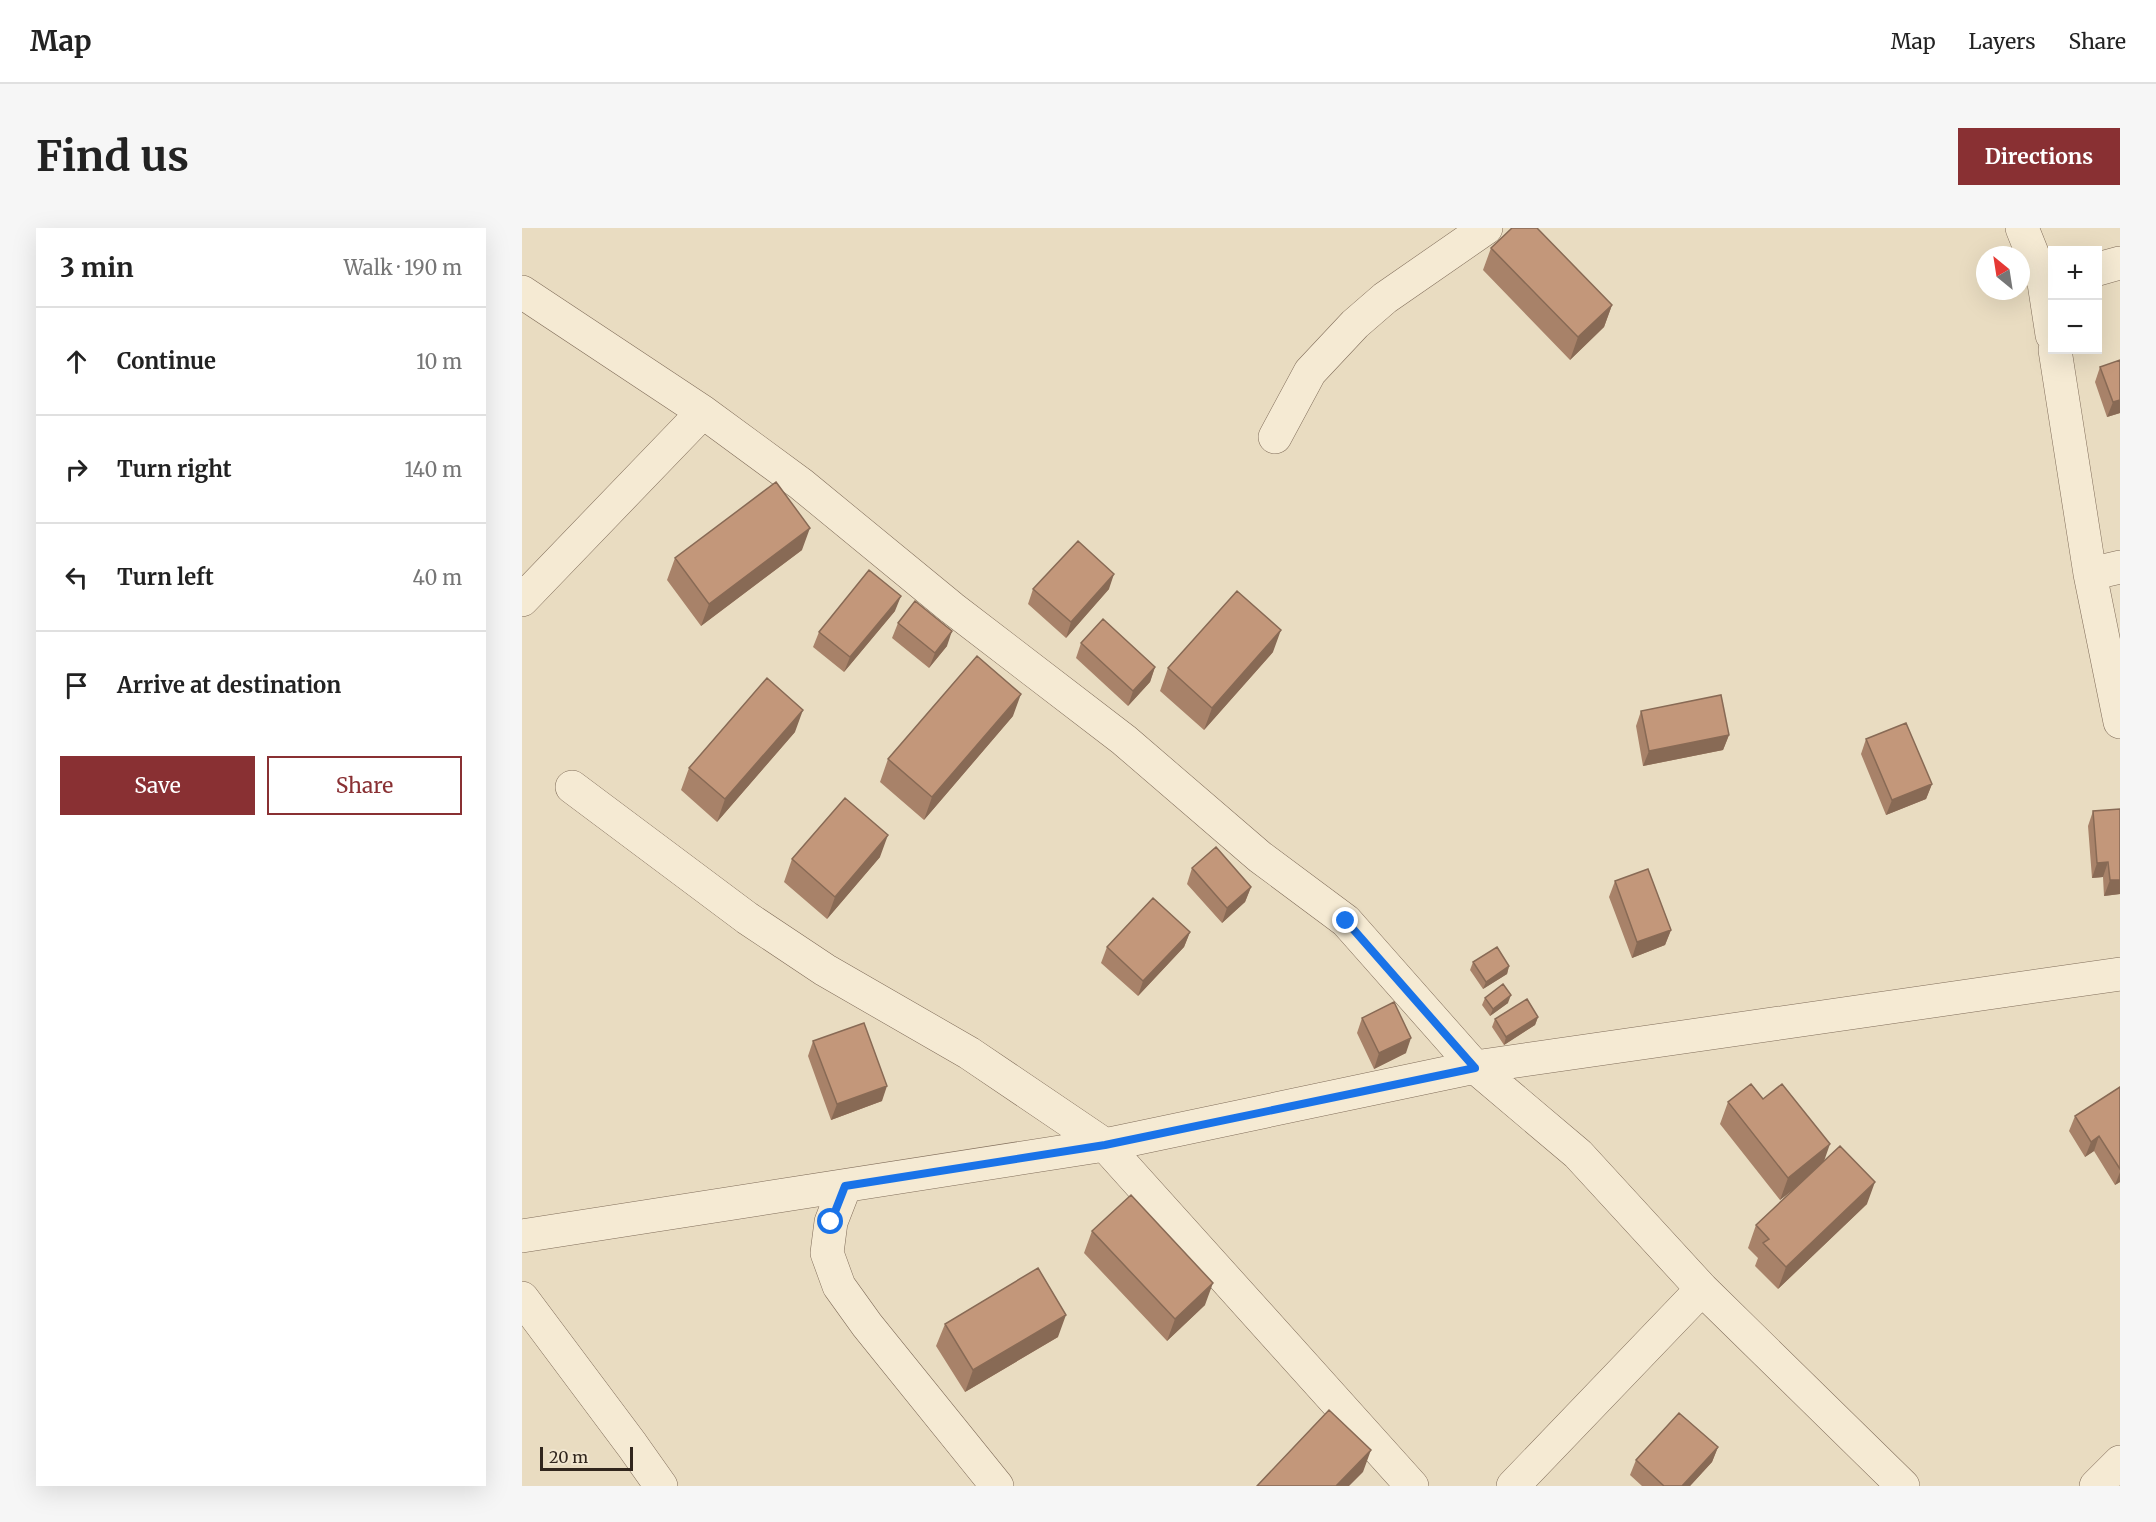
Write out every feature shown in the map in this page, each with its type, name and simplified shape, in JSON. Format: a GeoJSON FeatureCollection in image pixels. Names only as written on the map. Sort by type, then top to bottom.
{"type":"FeatureCollection","features":[{"type":"Feature","properties":{"kind":"street"},"geometry":{"type":"LineString","coordinates":[[1275,437],[1310,372],[1355,324],[1384,298],[1486,228]]}},
{"type":"Feature","properties":{"kind":"street"},"geometry":{"type":"LineString","coordinates":[[2022,228],[2048,282]]}},
{"type":"Feature","properties":{"kind":"street"},"geometry":{"type":"LineString","coordinates":[[2102,268],[2120,263]]}},
{"type":"Feature","properties":{"kind":"street"},"geometry":{"type":"LineString","coordinates":[[522,292],[703,412],[801,484],[952,608],[1124,740],[1260,857],[1346,921],[1475,1068],[1578,1154],[1702,1289],[1903,1486]]}},
{"type":"Feature","properties":{"kind":"street"},"geometry":{"type":"LineString","coordinates":[[2056,354],[2105,571],[2120,722]]}},
{"type":"Feature","properties":{"kind":"street"},"geometry":{"type":"LineString","coordinates":[[522,600],[703,412]]}},
{"type":"Feature","properties":{"kind":"street"},"geometry":{"type":"LineString","coordinates":[[572,787],[747,918],[825,970],[969,1053],[1105,1145],[1412,1486]]}},
{"type":"Feature","properties":{"kind":"street"},"geometry":{"type":"LineString","coordinates":[[522,1236],[1105,1145],[1475,1068],[2120,975]]}},
{"type":"Feature","properties":{"kind":"street"},"geometry":{"type":"LineString","coordinates":[[845,1186],[831,1222],[827,1253],[839,1286],[867,1325],[997,1486]]}},
{"type":"Feature","properties":{"kind":"street"},"geometry":{"type":"LineString","coordinates":[[1513,1486],[1702,1289]]}},
{"type":"Feature","properties":{"kind":"street"},"geometry":{"type":"LineString","coordinates":[[522,1298],[661,1486]]}},
{"type":"Feature","properties":{"kind":"street"},"geometry":{"type":"LineString","coordinates":[[2096,1486],[2120,1462]]}},
{"type":"Feature","properties":{"kind":"building"},"geometry":{"type":"Polygon","coordinates":[[[1512,228],[1537,228],[1612,305],[1578,337],[1491,248],[1512,228]]]}},
{"type":"Feature","properties":{"kind":"building"},"geometry":{"type":"Polygon","coordinates":[[[2120,360],[2120,400],[2113,402],[2100,367],[2120,360]]]}},
{"type":"Feature","properties":{"kind":"building"},"geometry":{"type":"Polygon","coordinates":[[[776,482],[810,528],[709,604],[675,558],[776,482]]]}},
{"type":"Feature","properties":{"kind":"building"},"geometry":{"type":"Polygon","coordinates":[[[1078,541],[1114,574],[1071,622],[1033,589],[1078,541]]]}},
{"type":"Feature","properties":{"kind":"building"},"geometry":{"type":"Polygon","coordinates":[[[869,570],[901,596],[850,657],[819,632],[869,570]]]}},
{"type":"Feature","properties":{"kind":"building"},"geometry":{"type":"Polygon","coordinates":[[[1237,591],[1281,630],[1212,708],[1168,668],[1237,591]]]}},
{"type":"Feature","properties":{"kind":"building"},"geometry":{"type":"Polygon","coordinates":[[[915,601],[952,631],[935,653],[898,623],[915,601]]]}},
{"type":"Feature","properties":{"kind":"building"},"geometry":{"type":"Polygon","coordinates":[[[1103,619],[1155,667],[1133,691],[1081,643],[1103,619]]]}},
{"type":"Feature","properties":{"kind":"building"},"geometry":{"type":"Polygon","coordinates":[[[977,656],[1021,694],[932,797],[888,759],[977,656]]]}},
{"type":"Feature","properties":{"kind":"building"},"geometry":{"type":"Polygon","coordinates":[[[767,678],[803,710],[725,799],[689,768],[767,678]]]}},
{"type":"Feature","properties":{"kind":"building"},"geometry":{"type":"Polygon","coordinates":[[[1721,695],[1729,735],[1649,751],[1641,711],[1721,695]]]}},
{"type":"Feature","properties":{"kind":"building"},"geometry":{"type":"Polygon","coordinates":[[[1906,723],[1932,784],[1892,800],[1866,739],[1906,723]]]}},
{"type":"Feature","properties":{"kind":"building"},"geometry":{"type":"Polygon","coordinates":[[[845,798],[888,835],[835,897],[792,859],[845,798]]]}},
{"type":"Feature","properties":{"kind":"building"},"geometry":{"type":"Polygon","coordinates":[[[2120,809],[2120,880],[2110,880],[2108,862],[2097,863],[2093,811],[2120,809]]]}},
{"type":"Feature","properties":{"kind":"building"},"geometry":{"type":"Polygon","coordinates":[[[1216,847],[1251,887],[1227,908],[1192,868],[1216,847]]]}},
{"type":"Feature","properties":{"kind":"building"},"geometry":{"type":"Polygon","coordinates":[[[1648,869],[1671,930],[1637,942],[1615,881],[1648,869]]]}},
{"type":"Feature","properties":{"kind":"building"},"geometry":{"type":"Polygon","coordinates":[[[1153,898],[1190,932],[1143,981],[1107,947],[1153,898]]]}},
{"type":"Feature","properties":{"kind":"building"},"geometry":{"type":"Polygon","coordinates":[[[1497,947],[1509,966],[1486,982],[1473,962],[1497,947]]]}},
{"type":"Feature","properties":{"kind":"building"},"geometry":{"type":"Polygon","coordinates":[[[1503,984],[1511,995],[1493,1009],[1485,998],[1503,984]]]}},
{"type":"Feature","properties":{"kind":"building"},"geometry":{"type":"Polygon","coordinates":[[[1527,999],[1538,1017],[1506,1037],[1495,1019],[1527,999]]]}},
{"type":"Feature","properties":{"kind":"building"},"geometry":{"type":"Polygon","coordinates":[[[1394,1002],[1411,1038],[1379,1053],[1362,1018],[1394,1002]]]}},
{"type":"Feature","properties":{"kind":"building"},"geometry":{"type":"Polygon","coordinates":[[[864,1023],[887,1086],[837,1104],[813,1041],[864,1023]]]}},
{"type":"Feature","properties":{"kind":"building"},"geometry":{"type":"Polygon","coordinates":[[[1751,1084],[1763,1099],[1782,1084],[1830,1144],[1788,1178],[1728,1102],[1751,1084]]]}},
{"type":"Feature","properties":{"kind":"building"},"geometry":{"type":"Polygon","coordinates":[[[2120,1087],[2120,1169],[2099,1136],[2091,1142],[2075,1116],[2120,1087]]]}},
{"type":"Feature","properties":{"kind":"building"},"geometry":{"type":"Polygon","coordinates":[[[1840,1146],[1875,1182],[1786,1267],[1763,1243],[1769,1239],[1756,1225],[1840,1146]]]}},
{"type":"Feature","properties":{"kind":"building"},"geometry":{"type":"Polygon","coordinates":[[[1131,1195],[1213,1283],[1175,1319],[1092,1231],[1131,1195]]]}},
{"type":"Feature","properties":{"kind":"building"},"geometry":{"type":"Polygon","coordinates":[[[1038,1268],[1066,1315],[973,1370],[945,1324],[1038,1268]]]}},
{"type":"Feature","properties":{"kind":"building"},"geometry":{"type":"Polygon","coordinates":[[[1329,1410],[1371,1450],[1336,1486],[1257,1486],[1329,1410]]]}},
{"type":"Feature","properties":{"kind":"building"},"geometry":{"type":"Polygon","coordinates":[[[1679,1413],[1718,1447],[1682,1486],[1664,1486],[1636,1460],[1679,1413]]]}},
{"type":"Feature","properties":{"kind":"route"},"geometry":{"type":"LineString","coordinates":[[831,1222],[845,1186],[1105,1145],[1475,1068],[1346,921]]}}]}
